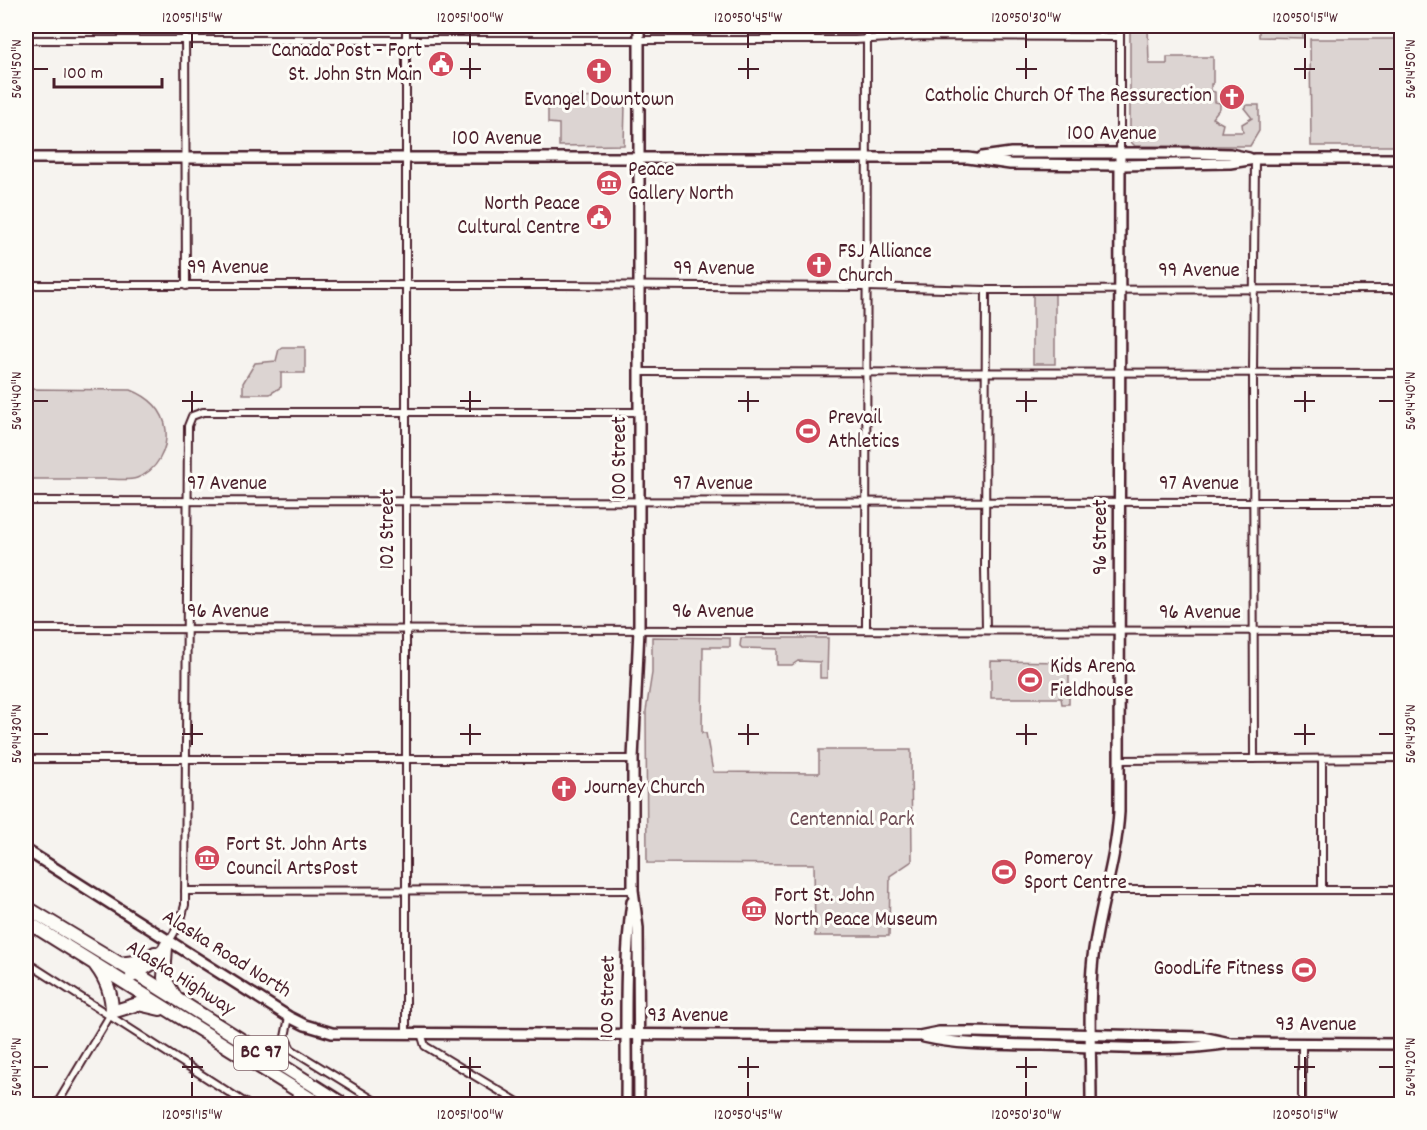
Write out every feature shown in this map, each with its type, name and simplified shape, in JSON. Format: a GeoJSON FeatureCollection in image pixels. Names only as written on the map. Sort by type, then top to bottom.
{"type":"FeatureCollection","features":[{"type":"Feature","properties":{"kind":"highway","name":"Alaska Highway"},"geometry":{"type":"LineString","coordinates":[[26,907],[161,990],[176,1007],[320,1104]]}},
{"type":"Feature","properties":{"kind":"highway","name":"Alaska Highway"},"geometry":{"type":"LineString","coordinates":[[26,921],[140,992],[176,1007],[343,1104]]}},
{"type":"Feature","properties":{"kind":"highway"},"geometry":{"type":"LineString","coordinates":[[119,964],[143,961],[168,943]]}},
{"type":"Feature","properties":{"kind":"highway"},"geometry":{"type":"LineString","coordinates":[[121,980],[137,974],[153,963],[168,943]]}},
{"type":"Feature","properties":{"kind":"highway"},"geometry":{"type":"LineString","coordinates":[[111,1013],[138,1004],[176,1007],[164,978],[168,943]]}},
{"type":"Feature","properties":{"kind":"highway"},"geometry":{"type":"LineString","coordinates":[[91,961],[102,974],[107,985],[112,1003],[111,1013]]}},
{"type":"Feature","properties":{"kind":"highway"},"geometry":{"type":"LineString","coordinates":[[111,1013],[140,992],[161,990]]}},
{"type":"Feature","properties":{"kind":"main road","name":"100 Street"},"geometry":{"type":"LineString","coordinates":[[639,26],[639,629],[633,759],[633,890],[638,928],[639,1104]]}},
{"type":"Feature","properties":{"kind":"main road","name":"100 Avenue"},"geometry":{"type":"LineString","coordinates":[[26,158],[968,158],[1011,153],[1120,152],[1230,154],[1255,159]]}},
{"type":"Feature","properties":{"kind":"main road","name":"96 Street"},"geometry":{"type":"LineString","coordinates":[[1091,1104],[1093,957],[1118,824],[1120,760],[1120,152]]}},
{"type":"Feature","properties":{"kind":"main road","name":"100 Avenue"},"geometry":{"type":"LineString","coordinates":[[968,158],[1010,164],[1120,165],[1230,163],[1255,159],[1401,159]]}},
{"type":"Feature","properties":{"kind":"main road","name":"Alaska Road North"},"geometry":{"type":"LineString","coordinates":[[26,849],[168,943],[289,1017]]}},
{"type":"Feature","properties":{"kind":"main road","name":"100 Street"},"geometry":{"type":"LineString","coordinates":[[626,1104],[628,928],[633,890]]}},
{"type":"Feature","properties":{"kind":"main road","name":"93 Avenue"},"geometry":{"type":"LineString","coordinates":[[289,1017],[305,1025],[332,1033],[919,1036],[959,1042],[1202,1048],[1230,1043],[1401,1044]]}},
{"type":"Feature","properties":{"kind":"main road","name":"93 Avenue"},"geometry":{"type":"LineString","coordinates":[[919,1036],[939,1032],[1091,1034],[1202,1037],[1230,1043]]}},
{"type":"Feature","properties":{"kind":"street"},"geometry":{"type":"LineString","coordinates":[[185,26],[186,286]]}},
{"type":"Feature","properties":{"kind":"street","name":"102 Street"},"geometry":{"type":"LineString","coordinates":[[406,26],[406,1033]]}},
{"type":"Feature","properties":{"kind":"street"},"geometry":{"type":"LineString","coordinates":[[866,629],[867,26]]}},
{"type":"Feature","properties":{"kind":"street","name":"96 Street"},"geometry":{"type":"LineString","coordinates":[[1120,26],[1120,152]]}},
{"type":"Feature","properties":{"kind":"street"},"geometry":{"type":"LineString","coordinates":[[26,39],[639,40],[867,39],[923,36],[1120,37]]}},
{"type":"Feature","properties":{"kind":"street"},"geometry":{"type":"LineString","coordinates":[[1254,759],[1255,159]]}},
{"type":"Feature","properties":{"kind":"street","name":"99 Avenue"},"geometry":{"type":"LineString","coordinates":[[26,285],[866,287],[986,290],[1401,289]]}},
{"type":"Feature","properties":{"kind":"street"},"geometry":{"type":"LineString","coordinates":[[986,290],[986,629]]}},
{"type":"Feature","properties":{"kind":"street"},"geometry":{"type":"LineString","coordinates":[[639,372],[1401,373]]}},
{"type":"Feature","properties":{"kind":"street"},"geometry":{"type":"LineString","coordinates":[[168,943],[183,916],[185,891],[188,426],[192,416],[203,412],[639,412]]}},
{"type":"Feature","properties":{"kind":"street","name":"97 Avenue"},"geometry":{"type":"LineString","coordinates":[[26,501],[1401,502]]}},
{"type":"Feature","properties":{"kind":"street","name":"96 Avenue"},"geometry":{"type":"LineString","coordinates":[[26,628],[1401,631]]}},
{"type":"Feature","properties":{"kind":"street"},"geometry":{"type":"LineString","coordinates":[[26,759],[633,759]]}},
{"type":"Feature","properties":{"kind":"street"},"geometry":{"type":"LineString","coordinates":[[1322,759],[1322,890]]}},
{"type":"Feature","properties":{"kind":"street"},"geometry":{"type":"LineString","coordinates":[[1120,760],[1401,759]]}},
{"type":"Feature","properties":{"kind":"street"},"geometry":{"type":"LineString","coordinates":[[185,891],[633,890]]}},
{"type":"Feature","properties":{"kind":"street"},"geometry":{"type":"LineString","coordinates":[[1106,890],[1401,890]]}},
{"type":"Feature","properties":{"kind":"street"},"geometry":{"type":"LineString","coordinates":[[26,962],[111,1013],[248,1104]]}},
{"type":"Feature","properties":{"kind":"street"},"geometry":{"type":"LineString","coordinates":[[57,1104],[111,1013]]}},
{"type":"Feature","properties":{"kind":"street","name":"Alaska Road North"},"geometry":{"type":"LineString","coordinates":[[289,1017],[285,1037],[291,1049],[380,1104]]}},
{"type":"Feature","properties":{"kind":"street"},"geometry":{"type":"LineString","coordinates":[[421,1033],[425,1046],[521,1104]]}},
{"type":"Feature","properties":{"kind":"street"},"geometry":{"type":"LineString","coordinates":[[1302,1044],[1302,1104]]}},
{"type":"Feature","properties":{"kind":"green space"},"geometry":{"type":"Polygon","coordinates":[[[1259,26],[1303,26],[1303,38],[1259,37],[1259,26]]]}},
{"type":"Feature","properties":{"kind":"green space"},"geometry":{"type":"Polygon","coordinates":[[[1130,29],[1148,29],[1149,64],[1167,64],[1167,57],[1213,57],[1211,91],[1215,92],[1215,102],[1220,103],[1220,108],[1212,118],[1223,124],[1221,132],[1243,132],[1242,124],[1252,118],[1244,108],[1247,105],[1259,105],[1259,131],[1250,146],[1135,146],[1130,141],[1130,29]]]}},
{"type":"Feature","properties":{"kind":"green space"},"geometry":{"type":"Polygon","coordinates":[[[1310,39],[1401,39],[1401,146],[1311,146],[1310,39]]]}},
{"type":"Feature","properties":{"kind":"green space"},"geometry":{"type":"Polygon","coordinates":[[[548,97],[620,98],[620,104],[625,105],[624,145],[559,146],[559,124],[548,123],[548,97]]]}},
{"type":"Feature","properties":{"kind":"green space"},"geometry":{"type":"Polygon","coordinates":[[[1033,294],[1055,294],[1055,364],[1033,364],[1033,294]]]}},
{"type":"Feature","properties":{"kind":"green space"},"geometry":{"type":"Polygon","coordinates":[[[305,347],[305,373],[281,373],[281,387],[270,394],[243,394],[243,383],[255,363],[276,361],[279,349],[305,347]]]}},
{"type":"Feature","properties":{"kind":"green space"},"geometry":{"type":"Polygon","coordinates":[[[26,389],[131,390],[138,393],[159,410],[165,423],[166,437],[163,452],[150,470],[133,479],[26,479],[26,389]]]}},
{"type":"Feature","properties":{"kind":"green space","name":"Centennial Park"},"geometry":{"type":"Polygon","coordinates":[[[652,637],[730,638],[730,647],[703,647],[702,733],[706,733],[713,772],[819,773],[819,750],[911,750],[912,861],[890,876],[889,936],[815,936],[814,864],[647,863],[646,711],[652,673],[652,637]]]}},
{"type":"Feature","properties":{"kind":"green space"},"geometry":{"type":"Polygon","coordinates":[[[741,638],[828,638],[827,678],[820,678],[820,662],[798,661],[792,665],[777,665],[777,649],[742,648],[741,638]]]}},
{"type":"Feature","properties":{"kind":"green space","name":"Kids Arena Fieldhouse"},"geometry":{"type":"Polygon","coordinates":[[[991,661],[1069,662],[1069,704],[1062,704],[1061,698],[991,698],[991,661]]]}},
{"type":"Feature","properties":{"kind":"place","name":"Canada Post - Fort St. John Stn Main"},"geometry":{"type":"Point","coordinates":[441,64]}},
{"type":"Feature","properties":{"kind":"place","name":"Evangel Downtown"},"geometry":{"type":"Point","coordinates":[599,71]}},
{"type":"Feature","properties":{"kind":"place","name":"Catholic Church Of The Ressurection"},"geometry":{"type":"Point","coordinates":[1232,97]}},
{"type":"Feature","properties":{"kind":"place","name":"Peace Gallery North"},"geometry":{"type":"Point","coordinates":[609,183]}},
{"type":"Feature","properties":{"kind":"place","name":"North Peace Cultural Centre"},"geometry":{"type":"Point","coordinates":[599,217]}},
{"type":"Feature","properties":{"kind":"place","name":"FSJ Alliance Church"},"geometry":{"type":"Point","coordinates":[819,265]}},
{"type":"Feature","properties":{"kind":"place","name":"Prevail Athletics"},"geometry":{"type":"Point","coordinates":[808,431]}},
{"type":"Feature","properties":{"kind":"place","name":"Kids Arena Fieldhouse"},"geometry":{"type":"Point","coordinates":[1030,680]}},
{"type":"Feature","properties":{"kind":"place","name":"Journey Church"},"geometry":{"type":"Point","coordinates":[564,789]}},
{"type":"Feature","properties":{"kind":"place","name":"Fort St. John Arts Council ArtsPost"},"geometry":{"type":"Point","coordinates":[207,858]}},
{"type":"Feature","properties":{"kind":"place","name":"Pomeroy Sport Centre"},"geometry":{"type":"Point","coordinates":[1004,872]}},
{"type":"Feature","properties":{"kind":"place","name":"Fort St. John North Peace Museum"},"geometry":{"type":"Point","coordinates":[754,909]}},
{"type":"Feature","properties":{"kind":"place","name":"GoodLife Fitness"},"geometry":{"type":"Point","coordinates":[1304,970]}}]}
